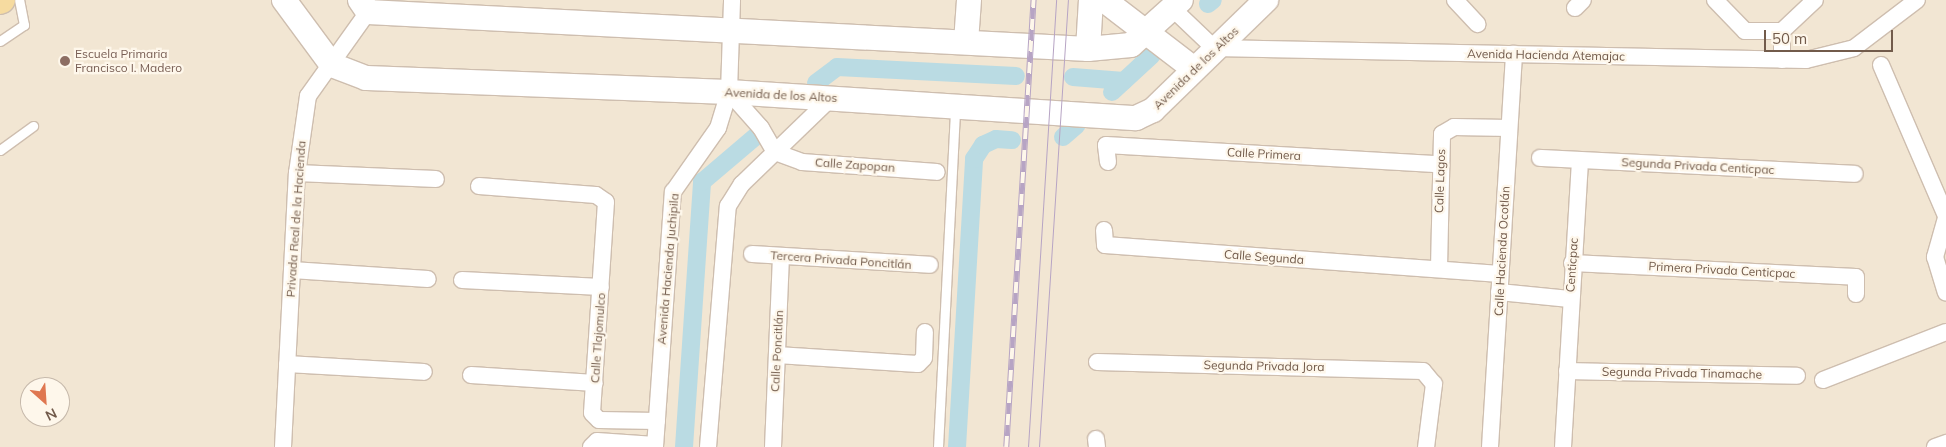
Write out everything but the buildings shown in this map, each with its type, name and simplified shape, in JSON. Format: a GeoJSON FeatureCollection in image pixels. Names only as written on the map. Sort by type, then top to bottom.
{"type":"FeatureCollection","features":[{"type":"Feature","properties":{"kind":"street"},"geometry":{"type":"LineString","coordinates":[[284,0],[332,65]]}},
{"type":"Feature","properties":{"kind":"street","name":"Avenida Hacienda Juchipila"},"geometry":{"type":"LineString","coordinates":[[655,446],[673,192],[714,136],[729,92],[732,0]]}},
{"type":"Feature","properties":{"kind":"street"},"geometry":{"type":"LineString","coordinates":[[966,42],[969,0]]}},
{"type":"Feature","properties":{"kind":"street"},"geometry":{"type":"LineString","coordinates":[[1088,49],[1091,0]]}},
{"type":"Feature","properties":{"kind":"street"},"geometry":{"type":"LineString","coordinates":[[1104,0],[1194,69]]}},
{"type":"Feature","properties":{"kind":"street","name":"Avenida de los Altos"},"geometry":{"type":"LineString","coordinates":[[332,65],[366,78],[729,92],[1136,118],[1154,110],[1214,48],[1266,0]]}},
{"type":"Feature","properties":{"kind":"street"},"geometry":{"type":"LineString","coordinates":[[1455,0],[1477,24]]}},
{"type":"Feature","properties":{"kind":"street"},"geometry":{"type":"LineString","coordinates":[[1715,0],[1745,31],[1782,31],[1815,0]]}},
{"type":"Feature","properties":{"kind":"street","name":"Avenida Hacienda Atemajac"},"geometry":{"type":"LineString","coordinates":[[1214,48],[1782,60],[1832,57],[1854,48],[1917,0]]}},
{"type":"Feature","properties":{"kind":"street"},"geometry":{"type":"LineString","coordinates":[[364,6],[731,31],[1088,49],[1125,47],[1148,32],[1175,3],[1214,48]]}},
{"type":"Feature","properties":{"kind":"street","name":"Privada Real de la Hacienda"},"geometry":{"type":"LineString","coordinates":[[283,447],[297,173],[308,96],[332,65],[364,6]]}},
{"type":"Feature","properties":{"kind":"street"},"geometry":{"type":"LineString","coordinates":[[1782,31],[1782,60]]}},
{"type":"Feature","properties":{"kind":"street","name":"Calle Hacienda Ocotlán"},"geometry":{"type":"LineString","coordinates":[[1490,447],[1514,54]]}},
{"type":"Feature","properties":{"kind":"street"},"geometry":{"type":"LineString","coordinates":[[1881,65],[1946,217],[1935,257],[1946,292]]}},
{"type":"Feature","properties":{"kind":"street"},"geometry":{"type":"LineString","coordinates":[[729,92],[761,128],[774,152]]}},
{"type":"Feature","properties":{"kind":"street"},"geometry":{"type":"LineString","coordinates":[[708,447],[724,218],[734,194],[774,152],[831,98]]}},
{"type":"Feature","properties":{"kind":"street","name":"Calle Lagos"},"geometry":{"type":"LineString","coordinates":[[1439,268],[1438,164],[1442,134],[1449,128],[1509,128]]}},
{"type":"Feature","properties":{"kind":"street","name":"Calle Primera"},"geometry":{"type":"LineString","coordinates":[[1108,162],[1106,145],[1438,164]]}},
{"type":"Feature","properties":{"kind":"street","name":"Calle Zapopan"},"geometry":{"type":"LineString","coordinates":[[774,152],[802,162],[937,172]]}},
{"type":"Feature","properties":{"kind":"street","name":"Segunda Privada Centicpac"},"geometry":{"type":"LineString","coordinates":[[1540,158],[1855,174]]}},
{"type":"Feature","properties":{"kind":"street","name":"Centicpac"},"geometry":{"type":"LineString","coordinates":[[1499,292],[1570,299],[1580,161]]}},
{"type":"Feature","properties":{"kind":"street"},"geometry":{"type":"LineString","coordinates":[[297,173],[436,179]]}},
{"type":"Feature","properties":{"kind":"street","name":"Calle Tlajomulco"},"geometry":{"type":"LineString","coordinates":[[479,186],[602,197],[608,207],[592,409],[596,419],[657,421]]}},
{"type":"Feature","properties":{"kind":"street","name":"Calle Segunda"},"geometry":{"type":"LineString","coordinates":[[1104,230],[1105,245],[1439,268]]}},
{"type":"Feature","properties":{"kind":"street","name":"Tercera Privada Poncitlán"},"geometry":{"type":"LineString","coordinates":[[752,254],[930,266]]}},
{"type":"Feature","properties":{"kind":"street","name":"Calle Poncitlán"},"geometry":{"type":"LineString","coordinates":[[773,447],[781,256]]}},
{"type":"Feature","properties":{"kind":"street","name":"Primera Privada Centicpac"},"geometry":{"type":"LineString","coordinates":[[1572,263],[1856,277],[1856,294]]}},
{"type":"Feature","properties":{"kind":"street"},"geometry":{"type":"LineString","coordinates":[[1439,268],[1500,274]]}},
{"type":"Feature","properties":{"kind":"street"},"geometry":{"type":"LineString","coordinates":[[292,270],[428,279]]}},
{"type":"Feature","properties":{"kind":"street"},"geometry":{"type":"LineString","coordinates":[[462,280],[601,287]]}},
{"type":"Feature","properties":{"kind":"street"},"geometry":{"type":"LineString","coordinates":[[1564,447],[1570,299]]}},
{"type":"Feature","properties":{"kind":"street"},"geometry":{"type":"LineString","coordinates":[[776,355],[918,364],[924,358],[925,332]]}},
{"type":"Feature","properties":{"kind":"street"},"geometry":{"type":"LineString","coordinates":[[1823,380],[1946,332]]}},
{"type":"Feature","properties":{"kind":"street","name":"Segunda Privada Jora"},"geometry":{"type":"LineString","coordinates":[[1097,362],[1413,370],[1430,374],[1434,384],[1426,447]]}},
{"type":"Feature","properties":{"kind":"street"},"geometry":{"type":"LineString","coordinates":[[287,364],[424,372]]}},
{"type":"Feature","properties":{"kind":"street","name":"Segunda Privada Tinamache"},"geometry":{"type":"LineString","coordinates":[[1568,371],[1797,376]]}},
{"type":"Feature","properties":{"kind":"street"},"geometry":{"type":"LineString","coordinates":[[471,375],[595,383]]}},
{"type":"Feature","properties":{"kind":"street"},"geometry":{"type":"LineString","coordinates":[[1935,447],[1946,443]]}},
{"type":"Feature","properties":{"kind":"street"},"geometry":{"type":"LineString","coordinates":[[592,445],[655,446]]}},
{"type":"Feature","properties":{"kind":"lane"},"geometry":{"type":"LineString","coordinates":[[0,41],[24,25],[19,0]]}},
{"type":"Feature","properties":{"kind":"lane"},"geometry":{"type":"LineString","coordinates":[[938,447],[955,107]]}},
{"type":"Feature","properties":{"kind":"lane"},"geometry":{"type":"LineString","coordinates":[[0,150],[33,126]]}},
{"type":"Feature","properties":{"kind":"shaded area"},"geometry":{"type":"Polygon","coordinates":[[[0,0],[1946,0],[1946,447],[0,447],[0,0]]]}},
{"type":"Feature","properties":{"kind":"waterway"},"geometry":{"type":"LineString","coordinates":[[1208,4],[1213,0]]}},
{"type":"Feature","properties":{"kind":"waterway"},"geometry":{"type":"LineString","coordinates":[[1112,92],[1152,55]]}},
{"type":"Feature","properties":{"kind":"waterway"},"geometry":{"type":"LineString","coordinates":[[816,83],[837,67],[1016,76]]}},
{"type":"Feature","properties":{"kind":"waterway"},"geometry":{"type":"LineString","coordinates":[[1073,77],[1124,81]]}},
{"type":"Feature","properties":{"kind":"waterway"},"geometry":{"type":"LineString","coordinates":[[1063,137],[1077,125]]}},
{"type":"Feature","properties":{"kind":"waterway"},"geometry":{"type":"LineString","coordinates":[[684,447],[702,182],[755,137]]}},
{"type":"Feature","properties":{"kind":"waterway"},"geometry":{"type":"LineString","coordinates":[[957,447],[974,159],[983,145],[996,139],[1012,140]]}},
{"type":"Feature","properties":{"kind":"tram line"},"geometry":{"type":"LineString","coordinates":[[1028,447],[1056,0]]}},
{"type":"Feature","properties":{"kind":"tram line"},"geometry":{"type":"LineString","coordinates":[[1039,447],[1068,0]]}},
{"type":"Feature","properties":{"kind":"railway"},"geometry":{"type":"LineString","coordinates":[[1006,447],[1033,0]]}},
{"type":"Feature","properties":{"kind":"place","name":"Escuela Primaria Francisco I. Madero"},"geometry":{"type":"Point","coordinates":[65,61]}}]}
